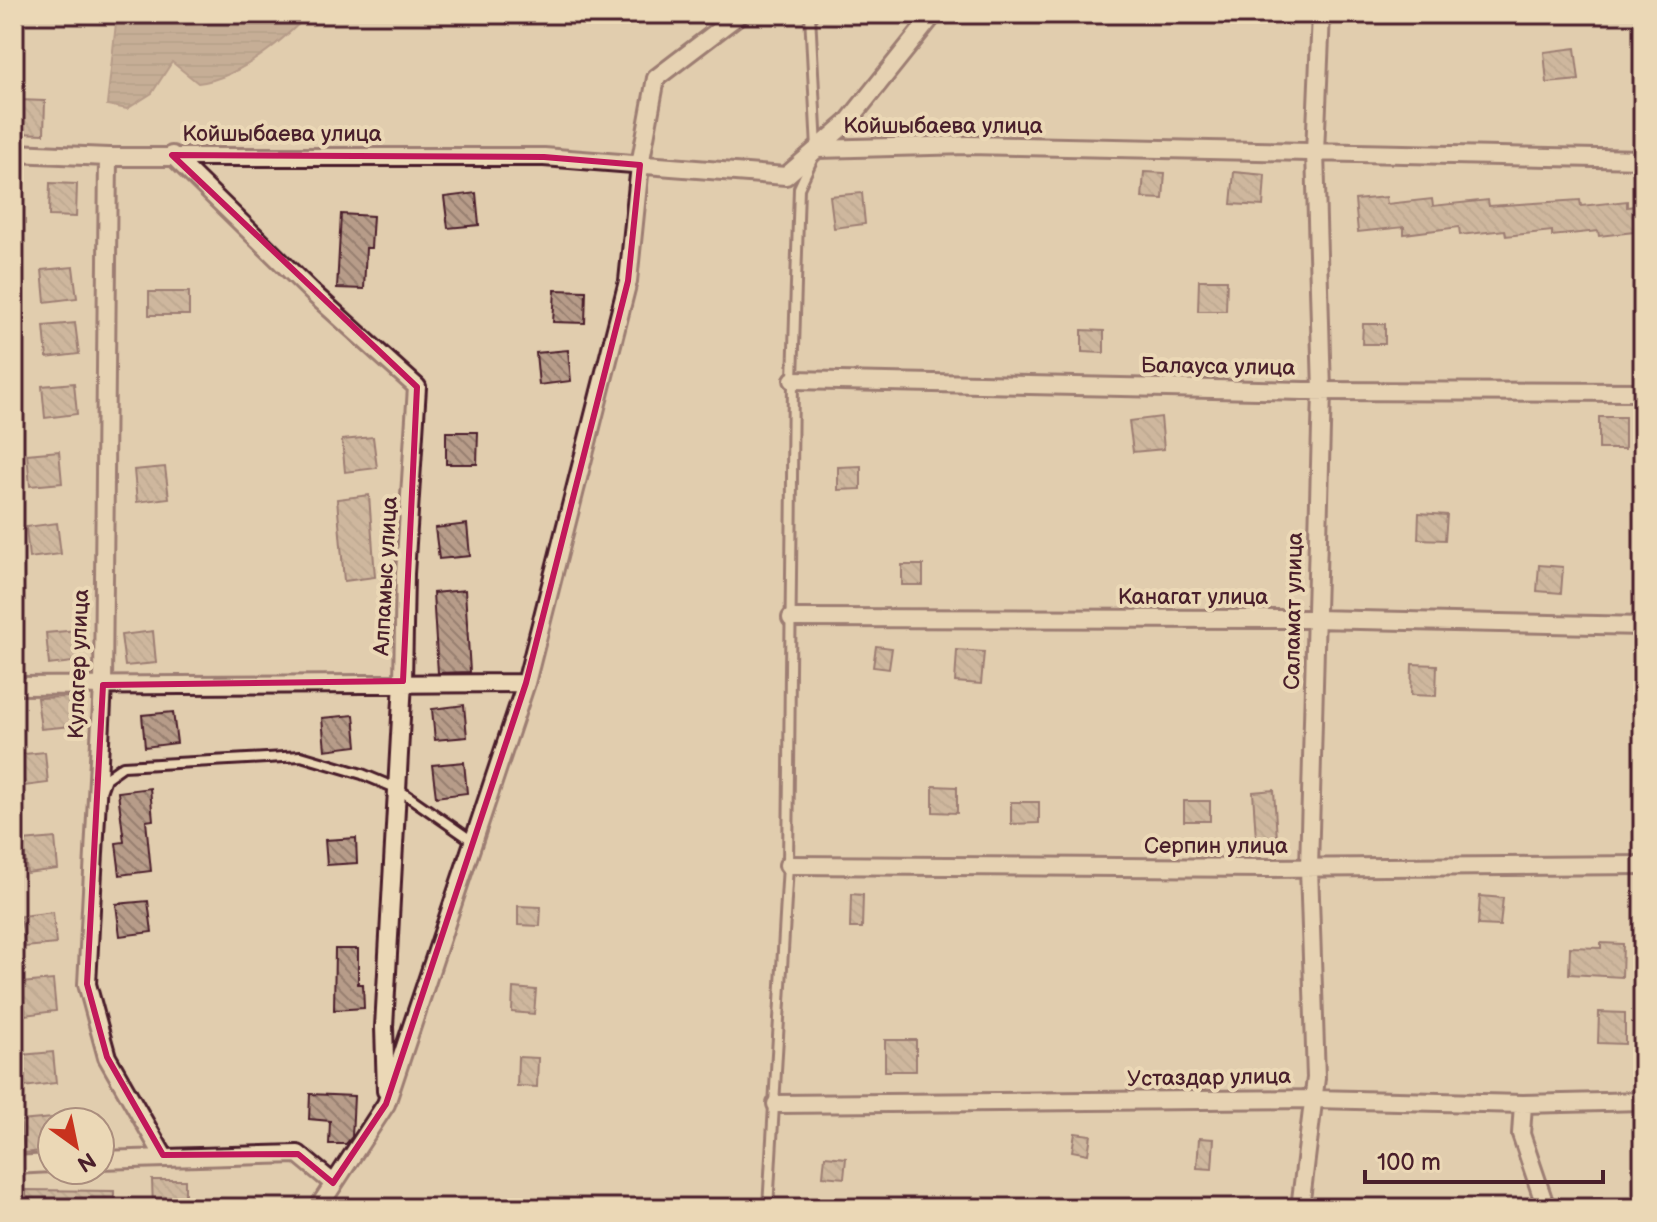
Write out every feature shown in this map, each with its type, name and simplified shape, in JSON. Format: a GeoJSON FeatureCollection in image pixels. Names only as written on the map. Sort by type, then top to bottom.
{"type":"FeatureCollection","features":[{"type":"Feature","properties":{"kind":"street"},"geometry":{"type":"LineString","coordinates":[[318,1208],[386,1104],[526,683],[628,281],[640,165],[656,78],[740,14]]}},
{"type":"Feature","properties":{"kind":"street"},"geometry":{"type":"LineString","coordinates":[[817,149],[847,123],[934,14]]}},
{"type":"Feature","properties":{"kind":"street","name":"Саламат улица"},"geometry":{"type":"LineString","coordinates":[[1300,1208],[1314,1099],[1309,868],[1315,683],[1313,619],[1322,391],[1315,152],[1321,14]]}},
{"type":"Feature","properties":{"kind":"street","name":"Койшыбаева улица"},"geometry":{"type":"LineString","coordinates":[[14,153],[108,157],[544,157],[786,176],[817,149],[968,145],[1643,159]]}},
{"type":"Feature","properties":{"kind":"street","name":"Алпамыс улица"},"geometry":{"type":"LineString","coordinates":[[172,155],[315,295],[417,387],[384,1027],[386,1104]]}},
{"type":"Feature","properties":{"kind":"street","name":"Кулагер улица"},"geometry":{"type":"LineString","coordinates":[[108,157],[103,685],[87,984],[107,1057],[163,1155]]}},
{"type":"Feature","properties":{"kind":"street","name":"Балауса улица"},"geometry":{"type":"LineString","coordinates":[[793,380],[1322,391],[1643,392]]}},
{"type":"Feature","properties":{"kind":"street","name":"Канагат улица"},"geometry":{"type":"LineString","coordinates":[[791,618],[1313,619],[1643,626]]}},
{"type":"Feature","properties":{"kind":"street"},"geometry":{"type":"LineString","coordinates":[[14,686],[403,681],[526,683]]}},
{"type":"Feature","properties":{"kind":"street","name":"Серпин улица"},"geometry":{"type":"LineString","coordinates":[[788,865],[1309,868],[1643,865]]}},
{"type":"Feature","properties":{"kind":"street","name":"Устаздар улица"},"geometry":{"type":"LineString","coordinates":[[776,1104],[1314,1099],[1523,1104],[1643,1101]]}},
{"type":"Feature","properties":{"kind":"street"},"geometry":{"type":"LineString","coordinates":[[1523,1104],[1521,1134],[1546,1208]]}},
{"type":"Feature","properties":{"kind":"street"},"geometry":{"type":"LineString","coordinates":[[116,1159],[163,1155],[298,1154],[333,1183]]}},
{"type":"Feature","properties":{"kind":"street"},"geometry":{"type":"LineString","coordinates":[[14,1165],[36,1164]]}},
{"type":"Feature","properties":{"kind":"lane"},"geometry":{"type":"LineString","coordinates":[[768,1208],[788,865],[793,380],[799,188],[817,149],[810,14]]}},
{"type":"Feature","properties":{"kind":"lane"},"geometry":{"type":"LineString","coordinates":[[96,806],[106,778],[123,766],[301,756],[398,789],[475,843]]}},
{"type":"Feature","properties":{"kind":"highlighted area"},"geometry":{"type":"Polygon","coordinates":[[[172,155],[544,157],[640,165],[628,281],[588,450],[526,683],[386,1104],[333,1183],[298,1154],[163,1155],[107,1057],[87,984],[103,685],[403,681],[417,387],[172,155]]]}},
{"type":"Feature","properties":{"kind":"shaded area"},"geometry":{"type":"Polygon","coordinates":[[[117,14],[309,14],[258,58],[213,80],[198,83],[172,62],[152,93],[127,109],[107,105],[117,14]]]}},
{"type":"Feature","properties":{"kind":"building"},"geometry":{"type":"Polygon","coordinates":[[[1575,48],[1579,80],[1547,83],[1544,52],[1575,48]]]}},
{"type":"Feature","properties":{"kind":"building"},"geometry":{"type":"Polygon","coordinates":[[[18,100],[45,101],[44,134],[17,133],[18,100]]]}},
{"type":"Feature","properties":{"kind":"building"},"geometry":{"type":"Polygon","coordinates":[[[1144,172],[1165,173],[1163,199],[1142,198],[1144,172]]]}},
{"type":"Feature","properties":{"kind":"building"},"geometry":{"type":"Polygon","coordinates":[[[1234,172],[1265,175],[1263,206],[1231,204],[1234,172]]]}},
{"type":"Feature","properties":{"kind":"building"},"geometry":{"type":"Polygon","coordinates":[[[50,183],[77,184],[76,217],[49,216],[50,183]]]}},
{"type":"Feature","properties":{"kind":"building"},"geometry":{"type":"Polygon","coordinates":[[[476,193],[479,225],[448,228],[444,197],[476,193]]]}},
{"type":"Feature","properties":{"kind":"building"},"geometry":{"type":"Polygon","coordinates":[[[862,193],[865,224],[834,228],[830,196],[862,193]]]}},
{"type":"Feature","properties":{"kind":"building"},"geometry":{"type":"Polygon","coordinates":[[[1386,197],[1387,204],[1432,199],[1433,206],[1488,200],[1489,206],[1580,200],[1581,206],[1627,201],[1627,207],[1643,205],[1643,231],[1599,236],[1598,231],[1552,236],[1552,231],[1506,236],[1505,230],[1460,235],[1459,227],[1404,234],[1404,227],[1358,232],[1355,200],[1386,197]]]}},
{"type":"Feature","properties":{"kind":"building"},"geometry":{"type":"Polygon","coordinates":[[[341,214],[373,216],[371,248],[366,248],[364,289],[337,288],[341,214]]]}},
{"type":"Feature","properties":{"kind":"building"},"geometry":{"type":"Polygon","coordinates":[[[73,267],[77,298],[45,302],[42,270],[73,267]]]}},
{"type":"Feature","properties":{"kind":"building"},"geometry":{"type":"Polygon","coordinates":[[[1199,280],[1227,280],[1226,311],[1198,311],[1199,280]]]}},
{"type":"Feature","properties":{"kind":"building"},"geometry":{"type":"Polygon","coordinates":[[[555,290],[586,291],[585,323],[553,322],[555,290]]]}},
{"type":"Feature","properties":{"kind":"building"},"geometry":{"type":"Polygon","coordinates":[[[149,292],[189,292],[189,315],[149,315],[149,292]]]}},
{"type":"Feature","properties":{"kind":"building"},"geometry":{"type":"Polygon","coordinates":[[[75,323],[79,354],[47,358],[44,326],[75,323]]]}},
{"type":"Feature","properties":{"kind":"building"},"geometry":{"type":"Polygon","coordinates":[[[1363,324],[1385,324],[1385,344],[1362,344],[1363,324]]]}},
{"type":"Feature","properties":{"kind":"building"},"geometry":{"type":"Polygon","coordinates":[[[1082,330],[1104,331],[1104,353],[1082,352],[1082,330]]]}},
{"type":"Feature","properties":{"kind":"building"},"geometry":{"type":"Polygon","coordinates":[[[568,350],[571,381],[539,385],[536,353],[568,350]]]}},
{"type":"Feature","properties":{"kind":"building"},"geometry":{"type":"Polygon","coordinates":[[[74,383],[77,414],[45,418],[42,386],[74,383]]]}},
{"type":"Feature","properties":{"kind":"building"},"geometry":{"type":"Polygon","coordinates":[[[1161,417],[1164,449],[1133,452],[1129,421],[1161,417]]]}},
{"type":"Feature","properties":{"kind":"building"},"geometry":{"type":"Polygon","coordinates":[[[1599,417],[1625,417],[1625,449],[1599,449],[1599,417]]]}},
{"type":"Feature","properties":{"kind":"building"},"geometry":{"type":"Polygon","coordinates":[[[446,432],[478,432],[477,464],[446,464],[446,432]]]}},
{"type":"Feature","properties":{"kind":"building"},"geometry":{"type":"Polygon","coordinates":[[[373,437],[377,468],[345,472],[342,440],[373,437]]]}},
{"type":"Feature","properties":{"kind":"building"},"geometry":{"type":"Polygon","coordinates":[[[59,451],[62,483],[30,486],[27,454],[59,451]]]}},
{"type":"Feature","properties":{"kind":"building"},"geometry":{"type":"Polygon","coordinates":[[[861,466],[861,489],[838,490],[838,467],[861,466]]]}},
{"type":"Feature","properties":{"kind":"building"},"geometry":{"type":"Polygon","coordinates":[[[165,467],[169,498],[137,502],[134,470],[165,467]]]}},
{"type":"Feature","properties":{"kind":"building"},"geometry":{"type":"Polygon","coordinates":[[[369,495],[375,577],[344,581],[337,499],[369,495]]]}},
{"type":"Feature","properties":{"kind":"building"},"geometry":{"type":"Polygon","coordinates":[[[1419,513],[1447,515],[1445,540],[1418,539],[1419,513]]]}},
{"type":"Feature","properties":{"kind":"building"},"geometry":{"type":"Polygon","coordinates":[[[57,523],[61,554],[29,558],[26,527],[57,523]]]}},
{"type":"Feature","properties":{"kind":"building"},"geometry":{"type":"Polygon","coordinates":[[[467,524],[470,556],[439,559],[435,528],[467,524]]]}},
{"type":"Feature","properties":{"kind":"building"},"geometry":{"type":"Polygon","coordinates":[[[902,565],[923,565],[923,585],[902,585],[902,565]]]}},
{"type":"Feature","properties":{"kind":"building"},"geometry":{"type":"Polygon","coordinates":[[[1539,565],[1563,567],[1561,593],[1537,591],[1539,565]]]}},
{"type":"Feature","properties":{"kind":"building"},"geometry":{"type":"Polygon","coordinates":[[[465,590],[470,672],[438,673],[433,593],[465,590]]]}},
{"type":"Feature","properties":{"kind":"building"},"geometry":{"type":"Polygon","coordinates":[[[77,630],[81,661],[49,665],[46,633],[77,630]]]}},
{"type":"Feature","properties":{"kind":"building"},"geometry":{"type":"Polygon","coordinates":[[[153,631],[156,663],[125,666],[121,635],[153,631]]]}},
{"type":"Feature","properties":{"kind":"building"},"geometry":{"type":"Polygon","coordinates":[[[876,646],[892,648],[889,669],[873,667],[876,646]]]}},
{"type":"Feature","properties":{"kind":"building"},"geometry":{"type":"Polygon","coordinates":[[[957,650],[984,652],[981,684],[955,682],[957,650]]]}},
{"type":"Feature","properties":{"kind":"building"},"geometry":{"type":"Polygon","coordinates":[[[1412,664],[1437,665],[1436,696],[1411,695],[1412,664]]]}},
{"type":"Feature","properties":{"kind":"building"},"geometry":{"type":"Polygon","coordinates":[[[69,697],[72,726],[41,729],[37,698],[69,697]]]}},
{"type":"Feature","properties":{"kind":"building"},"geometry":{"type":"Polygon","coordinates":[[[464,705],[467,737],[435,740],[432,709],[464,705]]]}},
{"type":"Feature","properties":{"kind":"building"},"geometry":{"type":"Polygon","coordinates":[[[173,712],[177,743],[145,747],[142,715],[173,712]]]}},
{"type":"Feature","properties":{"kind":"building"},"geometry":{"type":"Polygon","coordinates":[[[354,715],[357,746],[325,750],[322,718],[354,715]]]}},
{"type":"Feature","properties":{"kind":"building"},"geometry":{"type":"Polygon","coordinates":[[[45,752],[48,783],[17,787],[14,755],[45,752]]]}},
{"type":"Feature","properties":{"kind":"building"},"geometry":{"type":"Polygon","coordinates":[[[464,762],[467,793],[436,797],[432,765],[464,762]]]}},
{"type":"Feature","properties":{"kind":"building"},"geometry":{"type":"Polygon","coordinates":[[[933,786],[957,787],[957,813],[933,812],[933,786]]]}},
{"type":"Feature","properties":{"kind":"building"},"geometry":{"type":"Polygon","coordinates":[[[150,788],[153,820],[146,821],[151,871],[120,875],[116,843],[124,842],[118,792],[150,788]]]}},
{"type":"Feature","properties":{"kind":"building"},"geometry":{"type":"Polygon","coordinates":[[[1274,790],[1277,839],[1256,839],[1253,792],[1274,790]]]}},
{"type":"Feature","properties":{"kind":"building"},"geometry":{"type":"Polygon","coordinates":[[[1184,801],[1210,801],[1210,821],[1184,821],[1184,801]]]}},
{"type":"Feature","properties":{"kind":"building"},"geometry":{"type":"Polygon","coordinates":[[[1011,802],[1039,802],[1039,823],[1011,824],[1011,802]]]}},
{"type":"Feature","properties":{"kind":"building"},"geometry":{"type":"Polygon","coordinates":[[[55,838],[58,869],[27,873],[23,841],[55,838]]]}},
{"type":"Feature","properties":{"kind":"building"},"geometry":{"type":"Polygon","coordinates":[[[356,838],[357,863],[327,865],[325,840],[356,838]]]}},
{"type":"Feature","properties":{"kind":"building"},"geometry":{"type":"Polygon","coordinates":[[[851,894],[863,895],[862,928],[850,928],[851,894]]]}},
{"type":"Feature","properties":{"kind":"building"},"geometry":{"type":"Polygon","coordinates":[[[1480,896],[1503,898],[1500,926],[1478,925],[1480,896]]]}},
{"type":"Feature","properties":{"kind":"building"},"geometry":{"type":"Polygon","coordinates":[[[148,901],[152,932],[120,936],[116,904],[148,901]]]}},
{"type":"Feature","properties":{"kind":"building"},"geometry":{"type":"Polygon","coordinates":[[[518,906],[541,907],[540,926],[518,925],[518,906]]]}},
{"type":"Feature","properties":{"kind":"building"},"geometry":{"type":"Polygon","coordinates":[[[53,912],[56,944],[25,947],[21,916],[53,912]]]}},
{"type":"Feature","properties":{"kind":"building"},"geometry":{"type":"Polygon","coordinates":[[[1601,943],[1623,944],[1622,977],[1569,974],[1570,947],[1601,948],[1601,943]]]}},
{"type":"Feature","properties":{"kind":"building"},"geometry":{"type":"Polygon","coordinates":[[[335,949],[358,949],[358,984],[363,984],[364,1008],[334,1010],[335,949]]]}},
{"type":"Feature","properties":{"kind":"building"},"geometry":{"type":"Polygon","coordinates":[[[53,980],[56,1011],[25,1015],[21,983],[53,980]]]}},
{"type":"Feature","properties":{"kind":"building"},"geometry":{"type":"Polygon","coordinates":[[[513,988],[536,990],[534,1014],[512,1012],[513,988]]]}},
{"type":"Feature","properties":{"kind":"building"},"geometry":{"type":"Polygon","coordinates":[[[1599,1012],[1625,1013],[1625,1044],[1598,1043],[1599,1012]]]}},
{"type":"Feature","properties":{"kind":"building"},"geometry":{"type":"Polygon","coordinates":[[[885,1040],[916,1040],[916,1071],[885,1071],[885,1040]]]}},
{"type":"Feature","properties":{"kind":"building"},"geometry":{"type":"Polygon","coordinates":[[[53,1052],[56,1083],[24,1087],[21,1055],[53,1052]]]}},
{"type":"Feature","properties":{"kind":"building"},"geometry":{"type":"Polygon","coordinates":[[[518,1057],[538,1058],[537,1087],[517,1086],[518,1057]]]}},
{"type":"Feature","properties":{"kind":"building"},"geometry":{"type":"Polygon","coordinates":[[[310,1094],[354,1096],[352,1137],[346,1144],[329,1144],[330,1121],[309,1119],[310,1094]]]}},
{"type":"Feature","properties":{"kind":"building"},"geometry":{"type":"Polygon","coordinates":[[[36,1120],[36,1152],[24,1153],[20,1121],[36,1120]]]}},
{"type":"Feature","properties":{"kind":"building"},"geometry":{"type":"Polygon","coordinates":[[[1075,1133],[1091,1135],[1088,1154],[1072,1151],[1075,1133]]]}},
{"type":"Feature","properties":{"kind":"building"},"geometry":{"type":"Polygon","coordinates":[[[1199,1138],[1214,1139],[1212,1169],[1197,1168],[1199,1138]]]}},
{"type":"Feature","properties":{"kind":"building"},"geometry":{"type":"Polygon","coordinates":[[[825,1156],[846,1158],[844,1178],[823,1176],[825,1156]]]}},
{"type":"Feature","properties":{"kind":"building"},"geometry":{"type":"Polygon","coordinates":[[[152,1180],[185,1180],[185,1208],[153,1208],[152,1180]]]}},
{"type":"Feature","properties":{"kind":"building"},"geometry":{"type":"Polygon","coordinates":[[[26,1190],[114,1191],[114,1208],[27,1208],[26,1190]]]}}]}
